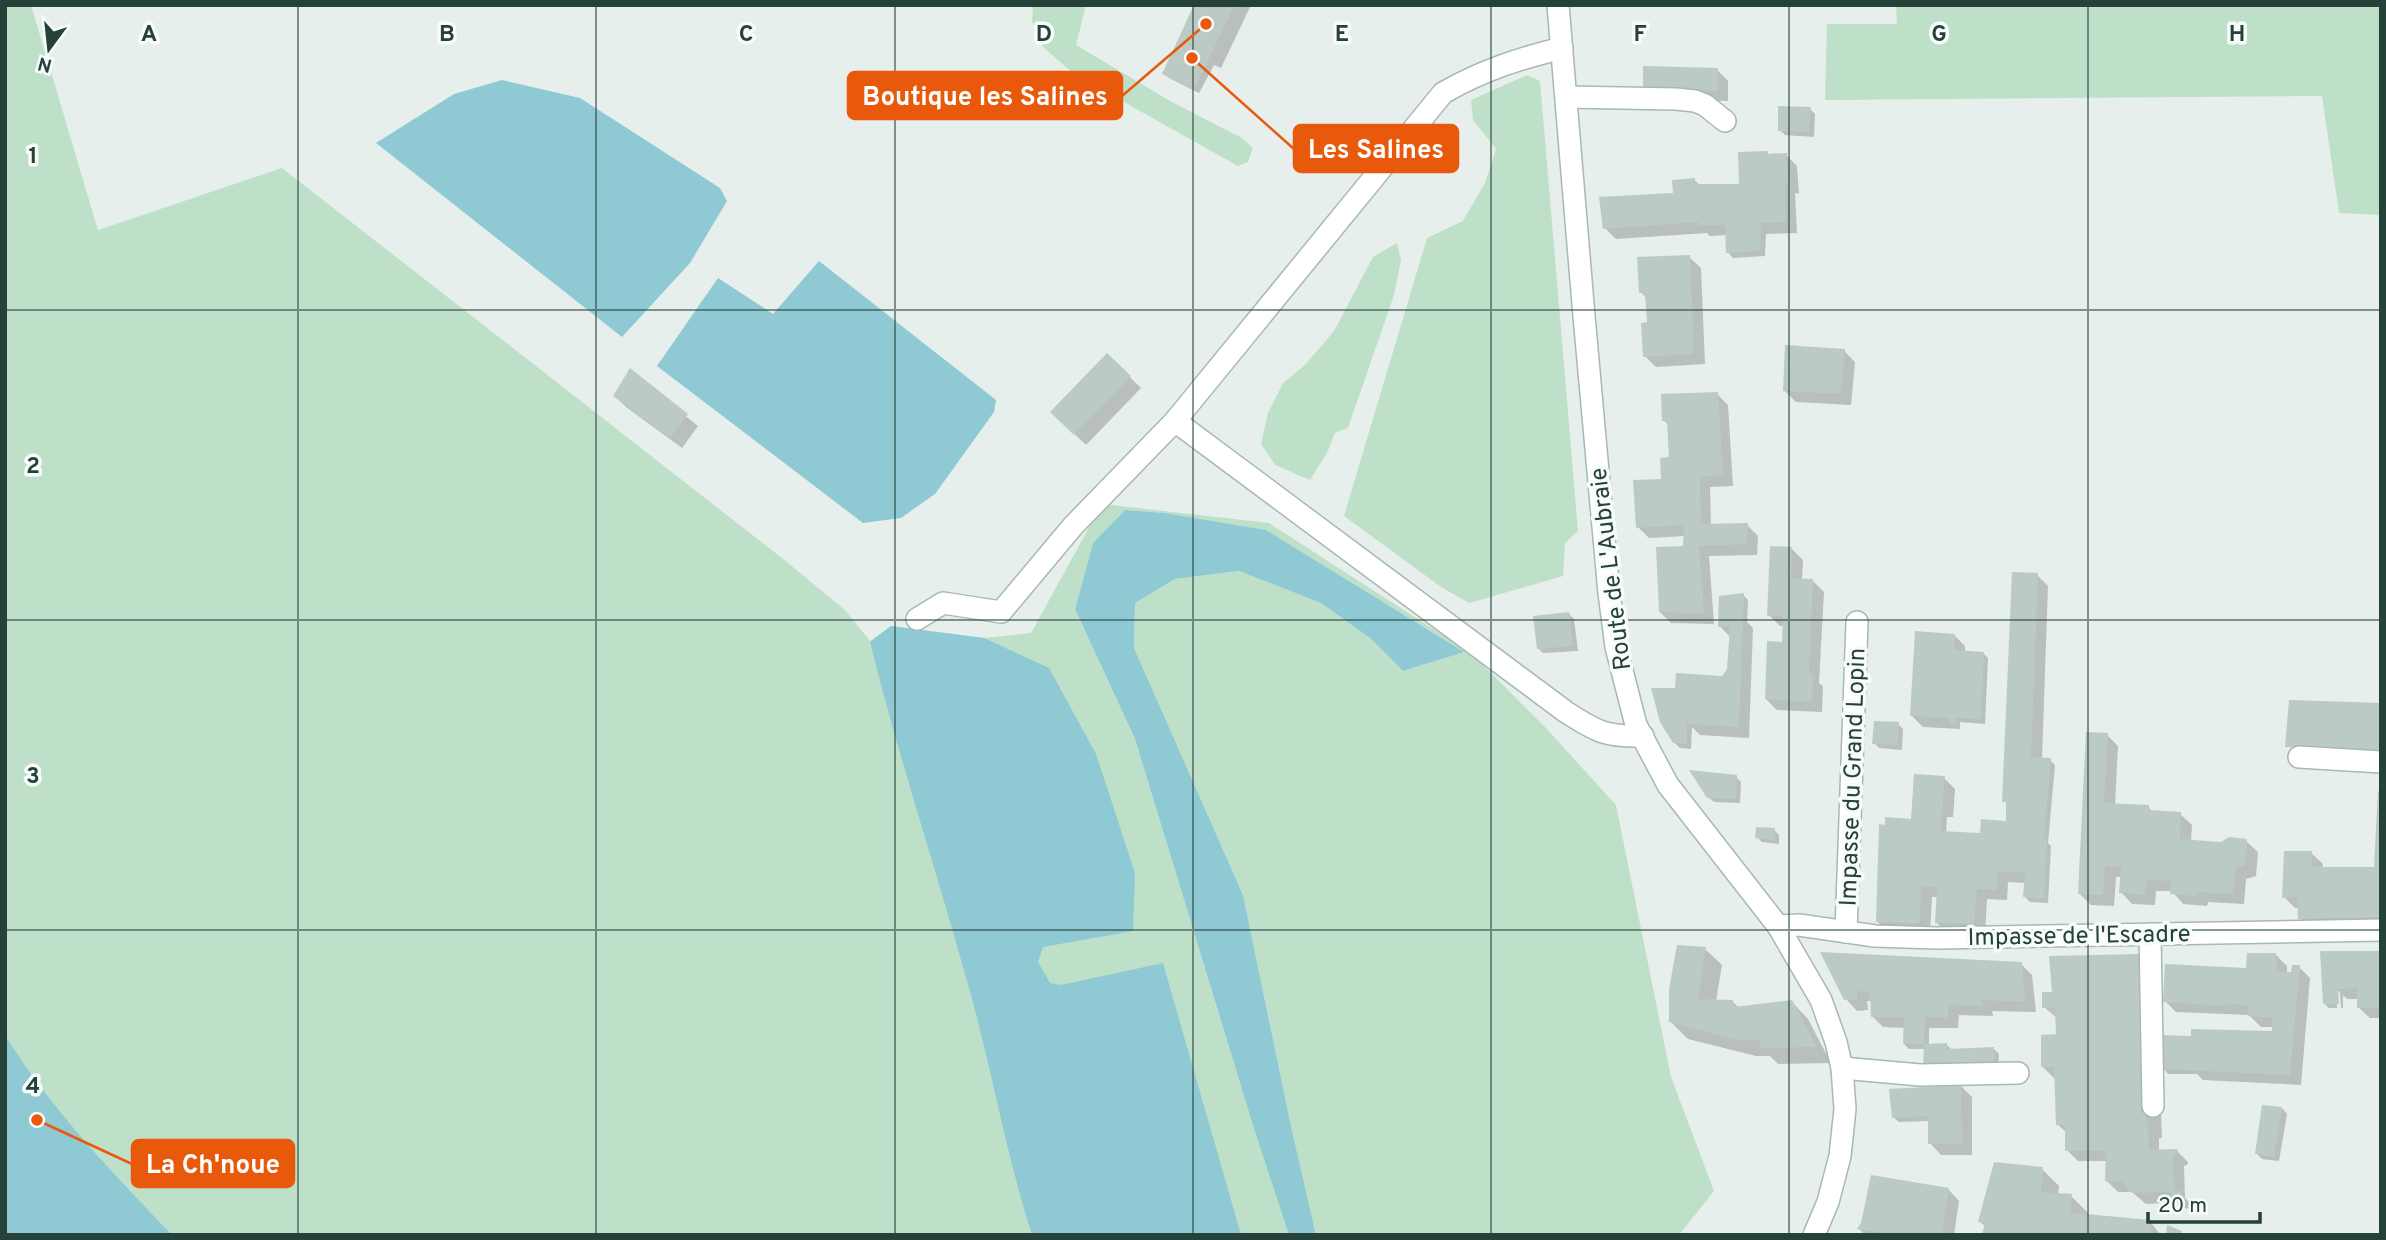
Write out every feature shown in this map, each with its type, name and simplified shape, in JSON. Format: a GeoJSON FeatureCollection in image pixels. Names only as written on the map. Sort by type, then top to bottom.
{"type":"FeatureCollection","features":[{"type":"Feature","properties":{"kind":"street","name":"Route de L'Aubraie"},"geometry":{"type":"LineString","coordinates":[[1558,5],[1609,593],[1616,647],[1636,725],[1668,785],[1778,926],[1821,1000],[1836,1042],[1846,1109],[1840,1156],[1828,1202],[1814,1235]]}},
{"type":"Feature","properties":{"kind":"street"},"geometry":{"type":"LineString","coordinates":[[917,619],[943,603],[1001,612],[1073,526],[1175,421],[1443,93],[1468,78],[1510,61],[1562,48]]}},
{"type":"Feature","properties":{"kind":"street"},"geometry":{"type":"LineString","coordinates":[[1566,97],[1695,101],[1705,105],[1725,121]]}},
{"type":"Feature","properties":{"kind":"street"},"geometry":{"type":"LineString","coordinates":[[1175,421],[1566,712],[1596,731],[1617,737],[1643,736]]}},
{"type":"Feature","properties":{"kind":"street","name":"Impasse du Grand Lopin"},"geometry":{"type":"LineString","coordinates":[[1846,932],[1857,622]]}},
{"type":"Feature","properties":{"kind":"street"},"geometry":{"type":"LineString","coordinates":[[2299,757],[2381,762]]}},
{"type":"Feature","properties":{"kind":"street","name":"Impasse de l'Escadre"},"geometry":{"type":"LineString","coordinates":[[1778,926],[1799,925],[1875,936],[1936,938],[2381,930]]}},
{"type":"Feature","properties":{"kind":"street"},"geometry":{"type":"LineString","coordinates":[[2150,934],[2153,1106]]}},
{"type":"Feature","properties":{"kind":"street"},"geometry":{"type":"LineString","coordinates":[[1842,1068],[1920,1075],[2018,1073]]}},
{"type":"Feature","properties":{"kind":"green space"},"geometry":{"type":"Polygon","coordinates":[[[5,5],[31,5],[98,230],[282,168],[782,558],[845,610],[870,641],[891,626],[984,638],[1031,633],[1102,504],[1269,523],[1472,654],[1546,728],[1616,805],[1671,1077],[1714,1191],[1679,1235],[1316,1235],[1243,895],[1134,648],[1135,603],[1175,579],[1239,571],[1321,603],[1370,638],[1403,671],[1463,652],[1266,530],[1165,513],[1125,510],[1093,543],[1075,609],[1135,739],[1289,1235],[172,1235],[62,1114],[5,1035],[5,5]]]}},
{"type":"Feature","properties":{"kind":"green space"},"geometry":{"type":"Polygon","coordinates":[[[1033,5],[1086,5],[1076,45],[1170,101],[1242,138],[1253,148],[1248,162],[1238,166],[1074,74],[1043,47],[1032,21],[1033,5]]]}},
{"type":"Feature","properties":{"kind":"green space"},"geometry":{"type":"Polygon","coordinates":[[[1896,5],[2381,5],[2381,215],[2339,213],[2322,96],[1825,100],[1827,24],[1897,24],[1896,5]]]}},
{"type":"Feature","properties":{"kind":"green space"},"geometry":{"type":"Polygon","coordinates":[[[1527,75],[1540,81],[1578,531],[1565,543],[1563,576],[1469,603],[1441,587],[1344,516],[1427,238],[1463,221],[1485,183],[1496,149],[1473,120],[1471,100],[1527,75]]]}},
{"type":"Feature","properties":{"kind":"green space"},"geometry":{"type":"Polygon","coordinates":[[[1397,243],[1401,260],[1394,295],[1348,428],[1335,433],[1327,453],[1310,480],[1275,465],[1261,444],[1268,413],[1283,383],[1305,365],[1334,331],[1373,257],[1397,243]]]}},
{"type":"Feature","properties":{"kind":"water"},"geometry":{"type":"Polygon","coordinates":[[[502,80],[580,98],[720,188],[727,201],[690,263],[622,337],[376,143],[454,94],[502,80]]]}},
{"type":"Feature","properties":{"kind":"water"},"geometry":{"type":"Polygon","coordinates":[[[819,261],[996,400],[994,412],[935,494],[901,518],[863,523],[657,366],[718,278],[773,314],[819,261]]]}},
{"type":"Feature","properties":{"kind":"water"},"geometry":{"type":"Polygon","coordinates":[[[1125,510],[1165,513],[1266,530],[1464,652],[1403,671],[1370,638],[1321,603],[1239,571],[1175,579],[1135,603],[1134,648],[1243,895],[1316,1235],[1289,1235],[1135,739],[1075,609],[1093,543],[1125,510]]]}},
{"type":"Feature","properties":{"kind":"water"},"geometry":{"type":"Polygon","coordinates":[[[891,626],[984,638],[1049,668],[1096,754],[1135,873],[1133,931],[1043,947],[1038,962],[1050,983],[1061,985],[1163,963],[1241,1235],[1032,1235],[1014,1174],[969,988],[870,642],[891,626]]]}},
{"type":"Feature","properties":{"kind":"water"},"geometry":{"type":"Polygon","coordinates":[[[5,1035],[62,1114],[172,1235],[5,1235],[5,1035]]]}},
{"type":"Feature","properties":{"kind":"building"},"geometry":{"type":"Polygon","coordinates":[[[1194,5],[1235,5],[1194,89],[1162,74],[1194,5]]]}},
{"type":"Feature","properties":{"kind":"building"},"geometry":{"type":"Polygon","coordinates":[[[1643,66],[1718,68],[1718,91],[1643,90],[1643,66]]]}},
{"type":"Feature","properties":{"kind":"building"},"geometry":{"type":"Polygon","coordinates":[[[1778,106],[1811,107],[1809,132],[1778,131],[1778,106]]]}},
{"type":"Feature","properties":{"kind":"building"},"geometry":{"type":"Polygon","coordinates":[[[1768,151],[1768,154],[1787,153],[1786,222],[1761,223],[1760,251],[1726,253],[1725,225],[1698,226],[1698,222],[1603,229],[1599,197],[1673,193],[1672,180],[1695,178],[1695,184],[1739,184],[1738,152],[1768,151]]]}},
{"type":"Feature","properties":{"kind":"building"},"geometry":{"type":"Polygon","coordinates":[[[1690,255],[1694,354],[1643,357],[1641,323],[1647,322],[1645,293],[1639,293],[1637,257],[1690,255]]]}},
{"type":"Feature","properties":{"kind":"building"},"geometry":{"type":"Polygon","coordinates":[[[1785,345],[1845,349],[1841,394],[1783,391],[1785,345]]]}},
{"type":"Feature","properties":{"kind":"building"},"geometry":{"type":"Polygon","coordinates":[[[1107,353],[1131,376],[1074,435],[1050,412],[1107,353]]]}},
{"type":"Feature","properties":{"kind":"building"},"geometry":{"type":"Polygon","coordinates":[[[630,368],[688,414],[670,438],[613,396],[630,368]]]}},
{"type":"Feature","properties":{"kind":"building"},"geometry":{"type":"Polygon","coordinates":[[[1718,392],[1723,475],[1700,477],[1701,524],[1748,523],[1747,544],[1699,546],[1704,614],[1659,612],[1656,547],[1683,546],[1684,525],[1636,528],[1633,480],[1661,479],[1660,458],[1669,457],[1667,421],[1662,421],[1661,394],[1718,392]]]}},
{"type":"Feature","properties":{"kind":"building"},"geometry":{"type":"Polygon","coordinates":[[[1770,546],[1792,547],[1791,578],[1813,579],[1809,673],[1813,674],[1812,702],[1765,699],[1767,641],[1782,642],[1783,616],[1767,616],[1770,546]]]}},
{"type":"Feature","properties":{"kind":"building"},"geometry":{"type":"Polygon","coordinates":[[[2012,572],[2038,573],[2031,757],[2051,758],[2044,839],[2047,839],[2044,899],[2023,897],[2025,872],[1998,872],[1997,890],[1977,889],[1974,924],[1935,923],[1937,887],[1922,887],[1919,923],[1876,922],[1879,824],[1885,825],[1885,817],[1911,819],[1914,774],[1945,776],[1941,831],[1980,833],[1981,819],[2006,821],[2006,802],[2002,802],[2012,572]]]}},
{"type":"Feature","properties":{"kind":"building"},"geometry":{"type":"Polygon","coordinates":[[[1744,593],[1739,727],[1687,724],[1687,744],[1673,743],[1660,722],[1651,688],[1675,688],[1676,673],[1722,676],[1727,669],[1730,626],[1718,627],[1719,596],[1744,593]]]}},
{"type":"Feature","properties":{"kind":"building"},"geometry":{"type":"Polygon","coordinates":[[[1569,612],[1573,646],[1537,649],[1533,616],[1569,612]]]}},
{"type":"Feature","properties":{"kind":"building"},"geometry":{"type":"Polygon","coordinates":[[[1915,631],[1955,634],[1954,650],[1984,652],[1981,719],[1956,718],[1955,725],[1949,724],[1949,718],[1910,716],[1915,631]]]}},
{"type":"Feature","properties":{"kind":"building"},"geometry":{"type":"Polygon","coordinates":[[[2289,700],[2381,703],[2381,751],[2285,747],[2289,700]]]}},
{"type":"Feature","properties":{"kind":"building"},"geometry":{"type":"Polygon","coordinates":[[[1874,721],[1899,722],[1897,745],[1872,744],[1874,721]]]}},
{"type":"Feature","properties":{"kind":"building"},"geometry":{"type":"Polygon","coordinates":[[[2086,732],[2108,733],[2104,803],[2149,805],[2149,810],[2181,812],[2180,839],[2221,842],[2229,837],[2247,839],[2245,865],[2235,868],[2233,894],[2170,894],[2171,881],[2146,880],[2145,895],[2119,893],[2121,867],[2105,866],[2103,895],[2078,894],[2086,732]]]}},
{"type":"Feature","properties":{"kind":"building"},"geometry":{"type":"Polygon","coordinates":[[[1689,770],[1737,775],[1736,799],[1707,798],[1689,770]]]}},
{"type":"Feature","properties":{"kind":"building"},"geometry":{"type":"Polygon","coordinates":[[[2378,791],[2381,791],[2381,917],[2298,919],[2297,897],[2282,898],[2284,851],[2312,851],[2312,867],[2374,867],[2378,791]]]}},
{"type":"Feature","properties":{"kind":"building"},"geometry":{"type":"Polygon","coordinates":[[[1756,827],[1775,828],[1774,840],[1755,838],[1756,827]]]}},
{"type":"Feature","properties":{"kind":"building"},"geometry":{"type":"Polygon","coordinates":[[[1677,945],[1706,947],[1698,999],[1733,1000],[1734,1007],[1792,1000],[1817,1047],[1760,1048],[1759,1040],[1738,1040],[1669,1022],[1669,989],[1677,945]]]}},
{"type":"Feature","properties":{"kind":"building"},"geometry":{"type":"Polygon","coordinates":[[[2320,951],[2381,951],[2381,1008],[2357,1008],[2357,988],[2338,989],[2339,1004],[2323,1004],[2320,951]]]}},
{"type":"Feature","properties":{"kind":"building"},"geometry":{"type":"Polygon","coordinates":[[[1820,952],[2022,962],[2025,1002],[1982,1000],[1982,1006],[1948,1004],[1948,1018],[1925,1017],[1924,1044],[1903,1044],[1904,1017],[1871,1017],[1870,992],[1857,991],[1857,1000],[1844,1000],[1820,952]]]}},
{"type":"Feature","properties":{"kind":"building"},"geometry":{"type":"Polygon","coordinates":[[[2247,953],[2276,953],[2277,972],[2291,972],[2292,965],[2300,965],[2290,1075],[2161,1069],[2162,1035],[2191,1036],[2191,1029],[2272,1031],[2272,1018],[2248,1016],[2249,1005],[2163,1002],[2165,964],[2246,968],[2247,953]]]}},
{"type":"Feature","properties":{"kind":"building"},"geometry":{"type":"Polygon","coordinates":[[[2140,954],[2149,1150],[2178,1149],[2176,1155],[2173,1155],[2175,1191],[2181,1191],[2181,1198],[2170,1198],[2171,1192],[2129,1192],[2123,1182],[2105,1181],[2106,1151],[2065,1151],[2065,1125],[2056,1125],[2054,1067],[2041,1067],[2041,1035],[2056,1034],[2055,1008],[2042,1008],[2042,992],[2052,992],[2049,956],[2140,954]]]}},
{"type":"Feature","properties":{"kind":"building"},"geometry":{"type":"Polygon","coordinates":[[[1947,1043],[1947,1049],[1994,1047],[1994,1065],[1923,1068],[1924,1044],[1947,1043]]]}},
{"type":"Feature","properties":{"kind":"building"},"geometry":{"type":"Polygon","coordinates":[[[1961,1085],[1962,1144],[1928,1144],[1928,1116],[1892,1118],[1889,1089],[1961,1085]]]}},
{"type":"Feature","properties":{"kind":"building"},"geometry":{"type":"Polygon","coordinates":[[[2262,1105],[2282,1107],[2274,1157],[2255,1154],[2262,1105]]]}},
{"type":"Feature","properties":{"kind":"building"},"geometry":{"type":"Polygon","coordinates":[[[1994,1162],[2043,1167],[2041,1192],[2072,1194],[2070,1215],[2075,1213],[2151,1220],[2150,1235],[1982,1235],[1985,1223],[1978,1222],[1994,1162]]]}},
{"type":"Feature","properties":{"kind":"building"},"geometry":{"type":"Polygon","coordinates":[[[1871,1175],[1949,1188],[1942,1235],[1897,1235],[1857,1229],[1861,1223],[1871,1175]]]}},
{"type":"Feature","properties":{"kind":"building"},"geometry":{"type":"Polygon","coordinates":[[[2167,1225],[2182,1231],[2181,1235],[2166,1235],[2167,1225]]]}},
{"type":"Feature","properties":{"kind":"place","name":"Boutique les Salines"},"geometry":{"type":"Point","coordinates":[1206,24]}},
{"type":"Feature","properties":{"kind":"place","name":"Les Salines"},"geometry":{"type":"Point","coordinates":[1192,58]}},
{"type":"Feature","properties":{"kind":"place","name":"La Ch'noue"},"geometry":{"type":"Point","coordinates":[37,1120]}}]}
